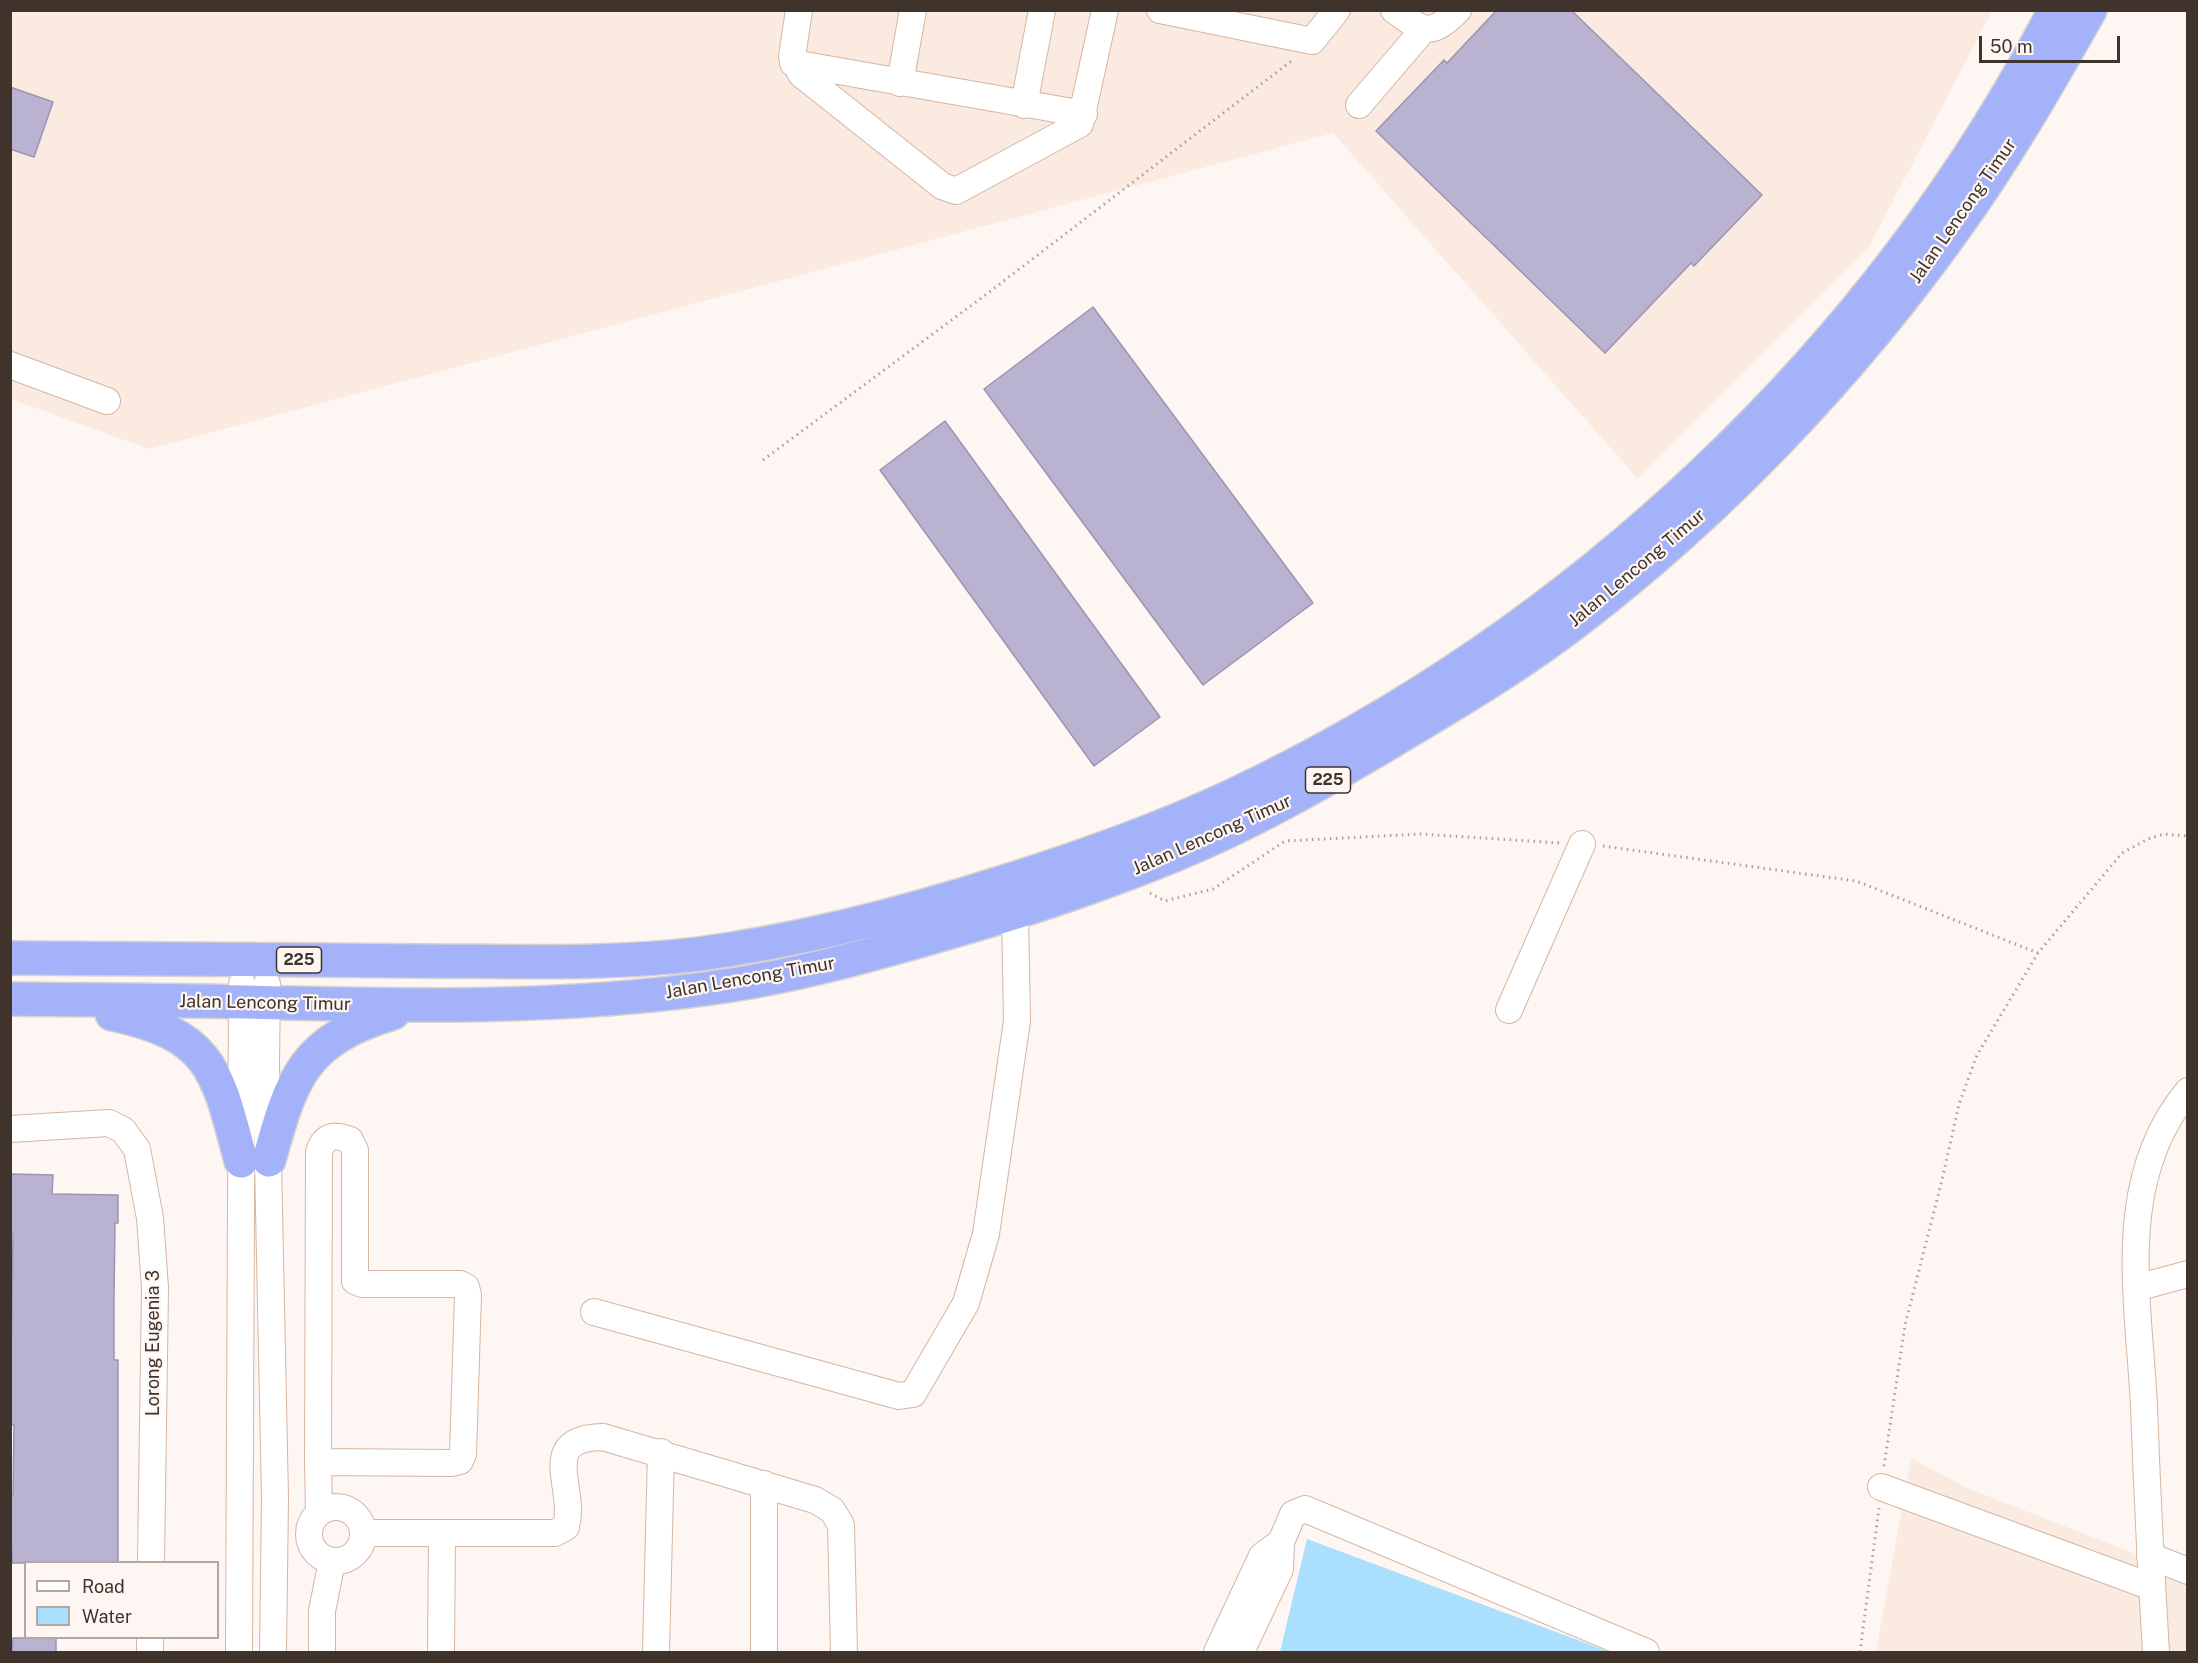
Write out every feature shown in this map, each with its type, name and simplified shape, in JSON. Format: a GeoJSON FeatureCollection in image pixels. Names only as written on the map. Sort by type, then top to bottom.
{"type":"FeatureCollection","features":[{"type":"Feature","properties":{"kind":"highway","name":"Jalan Lencong Timur"},"geometry":{"type":"LineString","coordinates":[[10,958],[587,962],[697,954],[860,924],[1039,871],[1175,820],[1277,774],[1351,733],[1487,648],[1593,570],[1645,526],[1716,460],[1819,352],[1870,293],[1950,186],[2001,110],[2055,10]]}},
{"type":"Feature","properties":{"kind":"highway","name":"Jalan Lencong Timur"},"geometry":{"type":"LineString","coordinates":[[10,999],[46,1000],[255,993],[415,1007],[519,1005],[725,986],[840,963],[1015,913],[1175,855],[1309,791],[1505,671],[1573,624],[1633,577],[1760,458],[1898,302],[1983,188],[2090,10]]}},
{"type":"Feature","properties":{"kind":"highway","name":"225"},"geometry":{"type":"LineString","coordinates":[[10,978],[255,993],[487,977],[587,962]]}},
{"type":"Feature","properties":{"kind":"highway"},"geometry":{"type":"LineString","coordinates":[[46,1000],[148,1021],[185,1039],[199,1052],[210,1069],[255,1160]]}},
{"type":"Feature","properties":{"kind":"highway"},"geometry":{"type":"LineString","coordinates":[[255,1160],[299,1073],[316,1052],[335,1037],[367,1021],[415,1007]]}},
{"type":"Feature","properties":{"kind":"street"},"geometry":{"type":"LineString","coordinates":[[799,10],[793,63],[808,81],[942,186],[952,190],[960,189],[1077,127],[1084,114],[1105,10]]}},
{"type":"Feature","properties":{"kind":"street"},"geometry":{"type":"LineString","coordinates":[[900,83],[913,10]]}},
{"type":"Feature","properties":{"kind":"street"},"geometry":{"type":"LineString","coordinates":[[1024,105],[1042,10]]}},
{"type":"Feature","properties":{"kind":"street"},"geometry":{"type":"LineString","coordinates":[[1160,10],[1312,41],[1337,10]]}},
{"type":"Feature","properties":{"kind":"street"},"geometry":{"type":"LineString","coordinates":[[1394,10],[1415,26],[1424,29],[1441,28],[1458,10]]}},
{"type":"Feature","properties":{"kind":"street"},"geometry":{"type":"LineString","coordinates":[[1359,105],[1424,29]]}},
{"type":"Feature","properties":{"kind":"street"},"geometry":{"type":"LineString","coordinates":[[793,63],[1084,114]]}},
{"type":"Feature","properties":{"kind":"street"},"geometry":{"type":"LineString","coordinates":[[10,365],[107,401]]}},
{"type":"Feature","properties":{"kind":"street"},"geometry":{"type":"LineString","coordinates":[[1509,1010],[1582,844]]}},
{"type":"Feature","properties":{"kind":"street"},"geometry":{"type":"LineString","coordinates":[[594,1312],[899,1396],[914,1394],[966,1303],[986,1234],[1017,1021],[1015,913]]}},
{"type":"Feature","properties":{"kind":"street"},"geometry":{"type":"LineString","coordinates":[[238,1653],[255,1160],[255,993]]}},
{"type":"Feature","properties":{"kind":"street"},"geometry":{"type":"LineString","coordinates":[[2156,1653],[2136,1288],[2136,1223],[2147,1165],[2166,1122],[2187,1091]]}},
{"type":"Feature","properties":{"kind":"street","name":"Lorong Eugenia 3"},"geometry":{"type":"LineString","coordinates":[[10,1129],[109,1123],[123,1130],[136,1149],[150,1218],[154,1288],[151,1561]]}},
{"type":"Feature","properties":{"kind":"street"},"geometry":{"type":"LineString","coordinates":[[274,1577],[314,1526],[335,1507],[344,1508],[358,1517],[364,1533],[360,1549],[340,1562],[318,1555],[314,1526],[318,1462],[319,1152],[322,1142],[329,1137],[341,1137],[350,1140],[355,1150],[355,1281],[362,1284],[460,1284],[466,1287],[468,1295],[463,1454],[460,1461],[452,1463],[318,1462]]}},
{"type":"Feature","properties":{"kind":"street"},"geometry":{"type":"LineString","coordinates":[[255,1160],[274,1498],[273,1653]]}},
{"type":"Feature","properties":{"kind":"street"},"geometry":{"type":"LineString","coordinates":[[2136,1288],[2187,1274]]}},
{"type":"Feature","properties":{"kind":"street"},"geometry":{"type":"LineString","coordinates":[[364,1533],[555,1533],[566,1527],[569,1516],[562,1460],[570,1445],[583,1437],[603,1437],[661,1452],[764,1484],[814,1500],[832,1509],[841,1525],[844,1653]]}},
{"type":"Feature","properties":{"kind":"street"},"geometry":{"type":"LineString","coordinates":[[656,1653],[661,1452]]}},
{"type":"Feature","properties":{"kind":"street"},"geometry":{"type":"LineString","coordinates":[[764,1484],[764,1653]]}},
{"type":"Feature","properties":{"kind":"street"},"geometry":{"type":"LineString","coordinates":[[1881,1487],[2152,1587]]}},
{"type":"Feature","properties":{"kind":"street"},"geometry":{"type":"LineString","coordinates":[[274,1498],[314,1526]]}},
{"type":"Feature","properties":{"kind":"street"},"geometry":{"type":"LineString","coordinates":[[1241,1653],[1280,1569],[1281,1542],[1293,1514],[1305,1509],[1646,1653]]}},
{"type":"Feature","properties":{"kind":"street"},"geometry":{"type":"LineString","coordinates":[[441,1653],[442,1533]]}},
{"type":"Feature","properties":{"kind":"street"},"geometry":{"type":"LineString","coordinates":[[1217,1653],[1262,1556],[1281,1542]]}},
{"type":"Feature","properties":{"kind":"street"},"geometry":{"type":"LineString","coordinates":[[2150,1556],[2187,1571]]}},
{"type":"Feature","properties":{"kind":"street"},"geometry":{"type":"LineString","coordinates":[[322,1653],[322,1611],[332,1561]]}},
{"type":"Feature","properties":{"kind":"path"},"geometry":{"type":"LineString","coordinates":[[763,460],[1210,125],[1287,65],[1312,41]]}},
{"type":"Feature","properties":{"kind":"path"},"geometry":{"type":"LineString","coordinates":[[1860,1653],[1905,1325],[1959,1104],[1977,1054],[2038,953],[2122,853],[2148,839],[2164,834],[2187,836]]}},
{"type":"Feature","properties":{"kind":"shaded area"},"geometry":{"type":"Polygon","coordinates":[[[10,11],[1992,11],[1870,245],[1638,479],[1333,133],[149,449],[11,399],[10,11]]]}},
{"type":"Feature","properties":{"kind":"shaded area"},"geometry":{"type":"Polygon","coordinates":[[[1911,1458],[1967,1488],[2187,1574],[2187,1652],[1876,1652],[1911,1458]]]}},
{"type":"Feature","properties":{"kind":"water"},"geometry":{"type":"Polygon","coordinates":[[[1307,1539],[1610,1652],[1280,1652],[1307,1539]]]}},
{"type":"Feature","properties":{"kind":"building"},"geometry":{"type":"Polygon","coordinates":[[[1497,10],[1571,10],[1762,195],[1694,266],[1691,263],[1605,353],[1376,131],[1444,60],[1447,63],[1497,10]]]}},
{"type":"Feature","properties":{"kind":"building"},"geometry":{"type":"Polygon","coordinates":[[[10,87],[53,102],[34,157],[10,149],[10,87]]]}},
{"type":"Feature","properties":{"kind":"building"},"geometry":{"type":"Polygon","coordinates":[[[1093,307],[1313,603],[1203,685],[984,389],[1093,307]]]}},
{"type":"Feature","properties":{"kind":"building"},"geometry":{"type":"Polygon","coordinates":[[[945,421],[1160,717],[1094,766],[880,470],[945,421]]]}},
{"type":"Feature","properties":{"kind":"building"},"geometry":{"type":"Polygon","coordinates":[[[10,1174],[53,1175],[52,1194],[118,1195],[118,1223],[115,1223],[114,1360],[118,1360],[118,1561],[12,1563],[10,1495],[13,1495],[14,1425],[10,1425],[13,1234],[10,1234],[10,1174]]]}},
{"type":"Feature","properties":{"kind":"building"},"geometry":{"type":"Polygon","coordinates":[[[13,1638],[56,1639],[56,1653],[12,1653],[13,1638]]]}}]}
